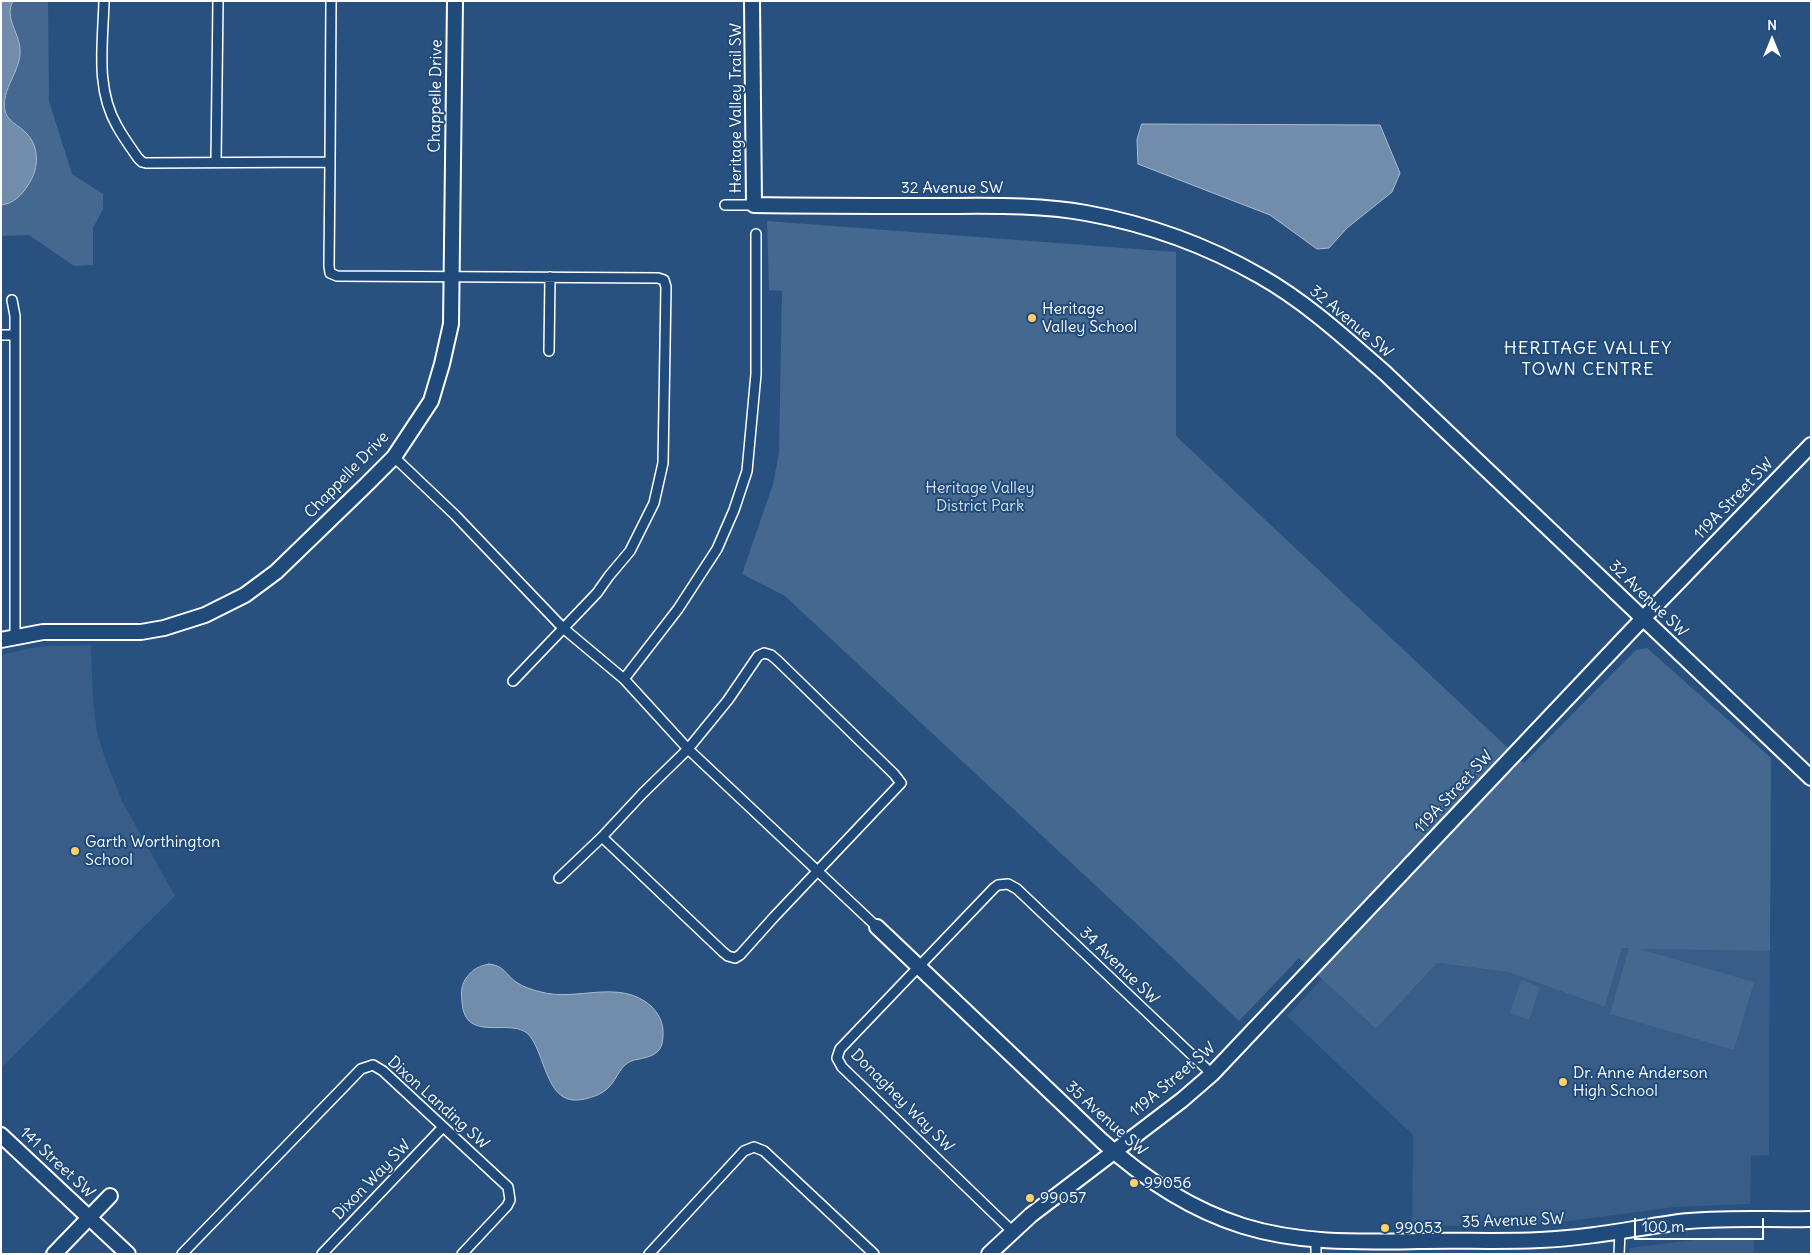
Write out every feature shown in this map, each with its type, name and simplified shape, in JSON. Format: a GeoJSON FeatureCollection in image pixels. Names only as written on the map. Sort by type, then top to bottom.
{"type":"FeatureCollection","features":[{"type":"Feature","properties":{"kind":"street"},"geometry":{"type":"LineString","coordinates":[[104,1],[103,86],[108,107],[117,126],[142,162],[330,162]]}},
{"type":"Feature","properties":{"kind":"street"},"geometry":{"type":"LineString","coordinates":[[216,162],[218,1]]}},
{"type":"Feature","properties":{"kind":"street"},"geometry":{"type":"LineString","coordinates":[[331,1],[330,273],[337,276],[658,278],[664,280],[666,287],[663,463],[654,503],[630,552],[597,593],[512,681]]}},
{"type":"Feature","properties":{"kind":"street","name":"Chappelle Drive"},"geometry":{"type":"LineString","coordinates":[[1,640],[43,632],[141,632],[164,628],[205,615],[245,595],[276,572],[394,456],[431,401],[451,324],[455,1]]}},
{"type":"Feature","properties":{"kind":"street","name":"Heritage Valley Trail SW"},"geometry":{"type":"LineString","coordinates":[[753,4],[754,206]]}},
{"type":"Feature","properties":{"kind":"street","name":"32 Avenue SW"},"geometry":{"type":"LineString","coordinates":[[725,205],[1010,206],[1068,211],[1098,215],[1140,226],[1212,251],[1274,284],[1336,330],[1385,373],[1811,778]]}},
{"type":"Feature","properties":{"kind":"street"},"geometry":{"type":"LineString","coordinates":[[624,679],[678,609],[718,549],[747,471],[756,374],[756,234]]}},
{"type":"Feature","properties":{"kind":"street"},"geometry":{"type":"LineString","coordinates":[[548,352],[550,277]]}},
{"type":"Feature","properties":{"kind":"street"},"geometry":{"type":"LineString","coordinates":[[12,300],[15,316],[16,636]]}},
{"type":"Feature","properties":{"kind":"street"},"geometry":{"type":"LineString","coordinates":[[1,334],[15,334]]}},
{"type":"Feature","properties":{"kind":"street","name":"119A Street SW"},"geometry":{"type":"LineString","coordinates":[[989,1254],[1012,1231],[1056,1195],[1182,1100],[1212,1074],[1643,618],[1811,445]]}},
{"type":"Feature","properties":{"kind":"street"},"geometry":{"type":"LineString","coordinates":[[394,456],[564,628],[624,679],[688,749],[878,927]]}},
{"type":"Feature","properties":{"kind":"street"},"geometry":{"type":"LineString","coordinates":[[559,878],[602,838],[643,793],[688,749],[728,700],[758,656],[764,653],[771,655],[778,661],[901,783],[774,917],[740,956],[735,958],[723,952],[602,838]]}},
{"type":"Feature","properties":{"kind":"street","name":"34 Avenue SW"},"geometry":{"type":"LineString","coordinates":[[919,967],[994,888],[1008,884],[1017,889],[1212,1074]]}},
{"type":"Feature","properties":{"kind":"street","name":"35 Avenue SW"},"geometry":{"type":"LineString","coordinates":[[878,927],[1113,1152],[1154,1183],[1193,1206],[1244,1226],[1316,1247],[1439,1247],[1620,1232],[1700,1220],[1811,1219]]}},
{"type":"Feature","properties":{"kind":"street","name":"Donaghey Way SW"},"geometry":{"type":"LineString","coordinates":[[919,967],[840,1049],[837,1058],[839,1063],[1012,1231]]}},
{"type":"Feature","properties":{"kind":"street","name":"Dixon Landing SW"},"geometry":{"type":"LineString","coordinates":[[182,1254],[361,1069],[373,1065],[379,1067],[508,1187],[510,1200],[507,1206],[462,1254]]}},
{"type":"Feature","properties":{"kind":"street","name":"Dixon Way SW"},"geometry":{"type":"LineString","coordinates":[[322,1254],[443,1127]]}},
{"type":"Feature","properties":{"kind":"street","name":"141 Street SW"},"geometry":{"type":"LineString","coordinates":[[1,1135],[128,1254]]}},
{"type":"Feature","properties":{"kind":"street"},"geometry":{"type":"LineString","coordinates":[[649,1254],[744,1151],[754,1147],[764,1151],[874,1254]]}},
{"type":"Feature","properties":{"kind":"street"},"geometry":{"type":"LineString","coordinates":[[54,1254],[110,1196]]}},
{"type":"Feature","properties":{"kind":"street"},"geometry":{"type":"LineString","coordinates":[[1619,1254],[1620,1232]]}},
{"type":"Feature","properties":{"kind":"shaded area"},"geometry":{"type":"Polygon","coordinates":[[[1,1],[13,1],[10,13],[20,49],[18,65],[4,103],[5,111],[10,120],[23,130],[33,142],[36,164],[35,171],[26,189],[13,201],[1,205],[1,1]]]}},
{"type":"Feature","properties":{"kind":"shaded area"},"geometry":{"type":"Polygon","coordinates":[[[1142,124],[1380,125],[1400,173],[1392,192],[1347,228],[1329,248],[1317,249],[1270,215],[1138,164],[1137,140],[1142,124]]]}},
{"type":"Feature","properties":{"kind":"shaded area","name":"Garth Worthington School"},"geometry":{"type":"Polygon","coordinates":[[[91,645],[93,700],[97,732],[105,758],[122,801],[175,896],[1,1068],[1,655],[44,646],[91,645]]]}},
{"type":"Feature","properties":{"kind":"shaded area","name":"Dr. Anne Anderson High School"},"geometry":{"type":"Polygon","coordinates":[[[1622,948],[1770,951],[1769,1155],[1751,1156],[1750,1204],[1675,1207],[1547,1224],[1412,1227],[1413,1135],[1287,1016],[1322,979],[1376,1029],[1437,963],[1508,972],[1605,1007],[1622,948]]]}},
{"type":"Feature","properties":{"kind":"shaded area"},"geometry":{"type":"Polygon","coordinates":[[[489,964],[502,968],[516,982],[541,992],[569,994],[612,992],[625,993],[639,998],[651,1006],[658,1014],[662,1023],[662,1044],[655,1054],[634,1060],[625,1065],[603,1092],[578,1100],[567,1099],[559,1094],[553,1085],[529,1035],[521,1030],[511,1028],[480,1026],[471,1023],[465,1015],[462,989],[465,980],[474,970],[489,964]]]}},
{"type":"Feature","properties":{"kind":"shaded area"},"geometry":{"type":"Polygon","coordinates":[[[1717,1237],[1754,1237],[1754,1254],[1630,1254],[1630,1248],[1717,1237]]]}},
{"type":"Feature","properties":{"kind":"green space"},"geometry":{"type":"Polygon","coordinates":[[[1,1],[48,1],[49,101],[72,174],[103,194],[103,209],[93,228],[93,265],[74,266],[29,235],[1,236],[1,1]]]}},
{"type":"Feature","properties":{"kind":"green space","name":"Heritage Valley District Park"},"geometry":{"type":"Polygon","coordinates":[[[767,221],[1176,252],[1176,436],[1524,763],[1636,650],[1647,648],[1771,758],[1770,951],[1639,949],[1754,982],[1734,1050],[1610,1014],[1629,948],[1622,948],[1605,1007],[1508,972],[1437,963],[1376,1029],[1299,958],[1239,1021],[785,596],[742,574],[773,484],[779,453],[782,291],[769,290],[767,221]]]}},
{"type":"Feature","properties":{"kind":"green space"},"geometry":{"type":"Polygon","coordinates":[[[1521,980],[1540,987],[1529,1020],[1510,1013],[1521,980]]]}},
{"type":"Feature","properties":{"kind":"place","name":"Heritage Valley School"},"geometry":{"type":"Point","coordinates":[1032,318]}},
{"type":"Feature","properties":{"kind":"place","name":"Garth Worthington School"},"geometry":{"type":"Point","coordinates":[75,851]}},
{"type":"Feature","properties":{"kind":"place","name":"Dr. Anne Anderson High School"},"geometry":{"type":"Point","coordinates":[1563,1082]}},
{"type":"Feature","properties":{"kind":"place","name":"99056"},"geometry":{"type":"Point","coordinates":[1134,1183]}},
{"type":"Feature","properties":{"kind":"place","name":"99057"},"geometry":{"type":"Point","coordinates":[1030,1198]}},
{"type":"Feature","properties":{"kind":"place","name":"99053"},"geometry":{"type":"Point","coordinates":[1385,1228]}},
{"type":"Feature","properties":{"kind":"district","name":"HERITAGE VALLEY TOWN CENTRE"},"geometry":{"type":"Point","coordinates":[1588,359]}}]}
